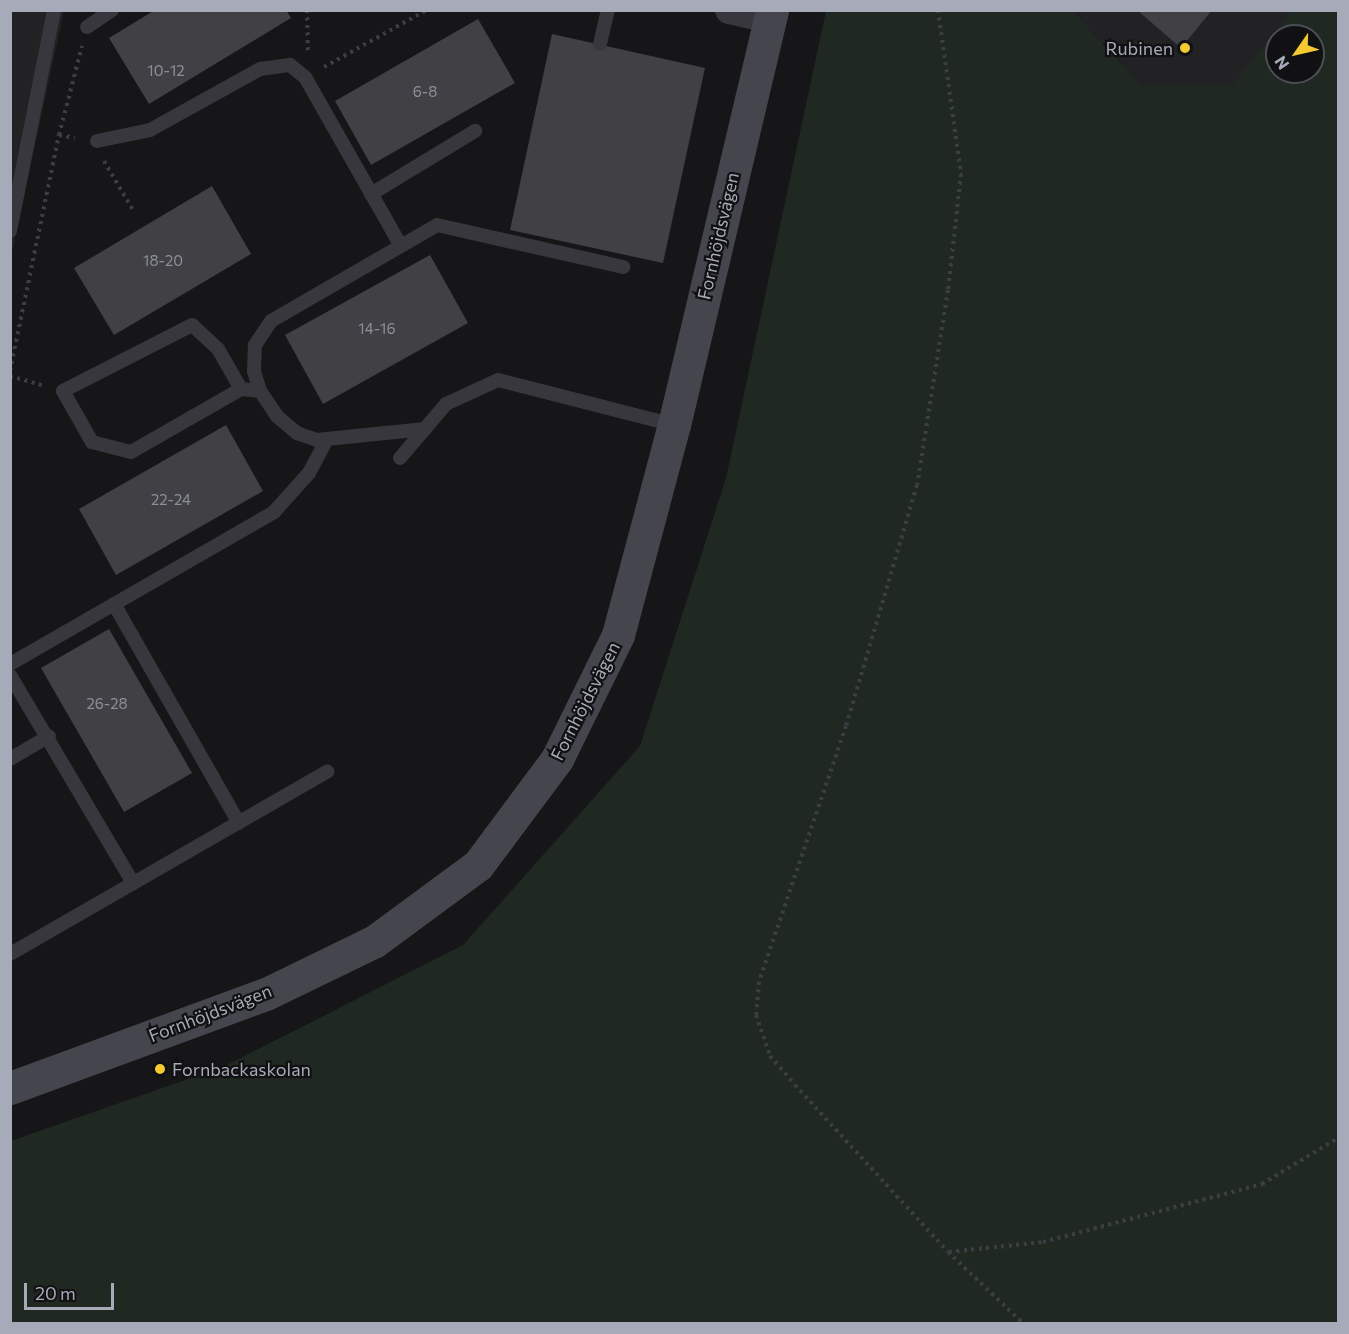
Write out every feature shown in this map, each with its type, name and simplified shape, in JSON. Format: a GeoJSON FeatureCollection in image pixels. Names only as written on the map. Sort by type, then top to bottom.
{"type":"FeatureCollection","features":[{"type":"Feature","properties":{"kind":"street"},"geometry":{"type":"LineString","coordinates":[[729,10],[770,15]]}},
{"type":"Feature","properties":{"kind":"street","name":"Fornhöjdsvägen"},"geometry":{"type":"LineString","coordinates":[[13,1081],[286,984],[375,941],[478,865],[557,759],[618,635],[674,425],[770,15]]}},
{"type":"Feature","properties":{"kind":"lane"},"geometry":{"type":"LineString","coordinates":[[10,231],[54,10]]}},
{"type":"Feature","properties":{"kind":"lane"},"geometry":{"type":"LineString","coordinates":[[87,27],[112,10]]}},
{"type":"Feature","properties":{"kind":"lane"},"geometry":{"type":"LineString","coordinates":[[600,44],[608,10]]}},
{"type":"Feature","properties":{"kind":"lane"},"geometry":{"type":"LineString","coordinates":[[97,141],[150,130],[260,69],[290,65],[305,77],[401,246]]}},
{"type":"Feature","properties":{"kind":"lane"},"geometry":{"type":"LineString","coordinates":[[371,194],[475,131]]}},
{"type":"Feature","properties":{"kind":"lane"},"geometry":{"type":"LineString","coordinates":[[425,429],[327,439],[297,433],[277,416],[260,391],[254,370],[255,345],[271,321],[437,225],[623,267]]}},
{"type":"Feature","properties":{"kind":"lane"},"geometry":{"type":"LineString","coordinates":[[241,389],[218,349],[192,325],[63,391],[92,442],[131,452],[241,389],[260,391]]}},
{"type":"Feature","properties":{"kind":"lane"},"geometry":{"type":"LineString","coordinates":[[400,458],[446,404],[498,380],[674,425]]}},
{"type":"Feature","properties":{"kind":"lane"},"geometry":{"type":"LineString","coordinates":[[10,664],[274,512],[309,473],[327,439]]}},
{"type":"Feature","properties":{"kind":"lane"},"geometry":{"type":"LineString","coordinates":[[114,604],[239,823]]}},
{"type":"Feature","properties":{"kind":"lane"},"geometry":{"type":"LineString","coordinates":[[10,675],[49,736],[133,884]]}},
{"type":"Feature","properties":{"kind":"lane"},"geometry":{"type":"LineString","coordinates":[[10,759],[49,736]]}},
{"type":"Feature","properties":{"kind":"lane"},"geometry":{"type":"LineString","coordinates":[[10,954],[327,772]]}},
{"type":"Feature","properties":{"kind":"path"},"geometry":{"type":"LineString","coordinates":[[305,77],[310,33],[307,10]]}},
{"type":"Feature","properties":{"kind":"path"},"geometry":{"type":"LineString","coordinates":[[305,77],[427,10]]}},
{"type":"Feature","properties":{"kind":"path"},"geometry":{"type":"LineString","coordinates":[[938,10],[961,174],[948,290],[917,485],[846,726],[759,982],[756,1015],[770,1056],[948,1252],[1024,1323]]}},
{"type":"Feature","properties":{"kind":"path"},"geometry":{"type":"LineString","coordinates":[[10,371],[59,135],[87,27]]}},
{"type":"Feature","properties":{"kind":"path"},"geometry":{"type":"LineString","coordinates":[[97,141],[105,165],[134,212]]}},
{"type":"Feature","properties":{"kind":"path"},"geometry":{"type":"LineString","coordinates":[[10,376],[63,391]]}},
{"type":"Feature","properties":{"kind":"path"},"geometry":{"type":"LineString","coordinates":[[948,1252],[1043,1242],[1262,1184],[1338,1138]]}},
{"type":"Feature","properties":{"kind":"shaded area"},"geometry":{"type":"Polygon","coordinates":[[[11,11],[64,11],[11,257],[11,11]]]}},
{"type":"Feature","properties":{"kind":"shaded area"},"geometry":{"type":"Polygon","coordinates":[[[826,11],[1073,11],[1142,85],[1232,85],[1265,44],[1265,84],[1325,84],[1325,24],[1281,24],[1291,11],[1338,11],[1338,1323],[11,1323],[11,1141],[225,1066],[463,945],[640,746],[726,478],[826,11]]]}},
{"type":"Feature","properties":{"kind":"shaded area","name":"Rubinen"},"geometry":{"type":"Polygon","coordinates":[[[1073,11],[1291,11],[1281,24],[1265,24],[1265,44],[1233,85],[1142,85],[1073,11]]]}},
{"type":"Feature","properties":{"kind":"building"},"geometry":{"type":"Polygon","coordinates":[[[155,10],[286,10],[291,18],[149,104],[109,38],[155,10]]]}},
{"type":"Feature","properties":{"kind":"building"},"geometry":{"type":"Polygon","coordinates":[[[1137,10],[1212,10],[1181,48],[1137,10]]]}},
{"type":"Feature","properties":{"kind":"building"},"geometry":{"type":"Polygon","coordinates":[[[478,19],[515,83],[371,165],[335,101],[478,19]]]}},
{"type":"Feature","properties":{"kind":"building"},"geometry":{"type":"Polygon","coordinates":[[[552,34],[705,68],[663,263],[510,230],[552,34]]]}},
{"type":"Feature","properties":{"kind":"building"},"geometry":{"type":"Polygon","coordinates":[[[212,186],[251,254],[114,335],[74,268],[212,186]]]}},
{"type":"Feature","properties":{"kind":"building"},"geometry":{"type":"Polygon","coordinates":[[[430,255],[468,323],[323,404],[285,335],[430,255]]]}},
{"type":"Feature","properties":{"kind":"building"},"geometry":{"type":"Polygon","coordinates":[[[226,425],[263,491],[116,575],[79,509],[226,425]]]}},
{"type":"Feature","properties":{"kind":"building"},"geometry":{"type":"Polygon","coordinates":[[[109,629],[192,773],[124,812],[41,668],[109,629]]]}},
{"type":"Feature","properties":{"kind":"place","name":"Rubinen"},"geometry":{"type":"Point","coordinates":[1185,48]}},
{"type":"Feature","properties":{"kind":"place","name":"Fornbackaskolan"},"geometry":{"type":"Point","coordinates":[160,1069]}}]}
